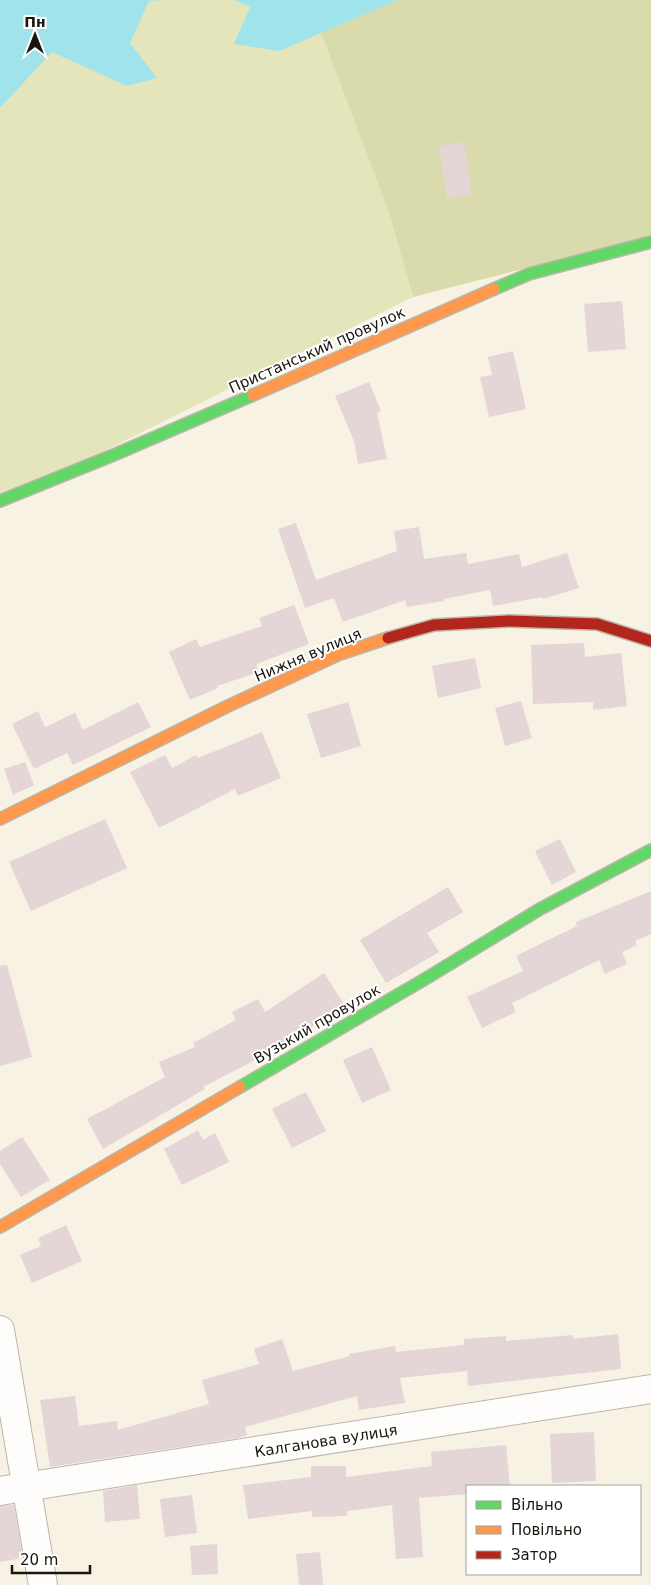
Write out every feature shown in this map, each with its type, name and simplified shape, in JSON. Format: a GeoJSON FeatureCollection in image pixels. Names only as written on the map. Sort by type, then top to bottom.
{"type":"FeatureCollection","features":[{"type":"Feature","properties":{"kind":"street","name":"Пристанський провулок"},"geometry":{"type":"LineString","coordinates":[[0,501],[116,454],[529,274],[651,242]]}},
{"type":"Feature","properties":{"kind":"street","name":"Нижня вулиця"},"geometry":{"type":"LineString","coordinates":[[0,818],[228,706],[340,654],[434,625],[509,621],[597,624],[651,641]]}},
{"type":"Feature","properties":{"kind":"street","name":"Вузький провулок"},"geometry":{"type":"LineString","coordinates":[[0,1227],[417,984],[540,909],[651,850]]}},
{"type":"Feature","properties":{"kind":"street"},"geometry":{"type":"LineString","coordinates":[[0,1330],[43,1585]]}},
{"type":"Feature","properties":{"kind":"street","name":"Калганова вулиця"},"geometry":{"type":"LineString","coordinates":[[0,1491],[651,1389]]}},
{"type":"Feature","properties":{"kind":"green space"},"geometry":{"type":"Polygon","coordinates":[[[87,0],[398,0],[321,33],[389,213],[413,297],[0,503],[0,30],[87,0]]]}},
{"type":"Feature","properties":{"kind":"green space"},"geometry":{"type":"Polygon","coordinates":[[[398,0],[651,0],[651,236],[413,297],[389,213],[321,33],[398,0]]]}},
{"type":"Feature","properties":{"kind":"water"},"geometry":{"type":"Polygon","coordinates":[[[0,0],[163,0],[149,1],[130,43],[157,78],[127,86],[52,52],[0,108],[0,0]]]}},
{"type":"Feature","properties":{"kind":"water"},"geometry":{"type":"Polygon","coordinates":[[[235,0],[398,0],[279,51],[234,44],[250,7],[235,0]]]}},
{"type":"Feature","properties":{"kind":"building"},"geometry":{"type":"Polygon","coordinates":[[[464,142],[472,194],[447,198],[439,146],[464,142]]]}},
{"type":"Feature","properties":{"kind":"building"},"geometry":{"type":"Polygon","coordinates":[[[622,301],[626,349],[588,352],[584,304],[622,301]]]}},
{"type":"Feature","properties":{"kind":"building"},"geometry":{"type":"Polygon","coordinates":[[[513,351],[526,409],[489,417],[480,377],[492,375],[488,357],[513,351]]]}},
{"type":"Feature","properties":{"kind":"building"},"geometry":{"type":"Polygon","coordinates":[[[369,382],[381,411],[377,413],[387,459],[358,464],[354,441],[335,396],[369,382]]]}},
{"type":"Feature","properties":{"kind":"building"},"geometry":{"type":"Polygon","coordinates":[[[296,523],[316,580],[397,551],[394,531],[419,527],[424,559],[466,553],[468,564],[519,554],[522,567],[567,553],[579,588],[543,599],[542,597],[493,606],[490,590],[444,599],[444,601],[407,607],[405,600],[343,622],[334,598],[305,608],[278,529],[296,523]]]}},
{"type":"Feature","properties":{"kind":"building"},"geometry":{"type":"Polygon","coordinates":[[[294,605],[309,644],[256,664],[259,672],[217,686],[218,688],[190,700],[169,652],[196,639],[200,647],[262,626],[259,618],[294,605]]]}},
{"type":"Feature","properties":{"kind":"building"},"geometry":{"type":"Polygon","coordinates":[[[584,643],[585,657],[621,653],[627,706],[593,710],[593,702],[533,704],[531,645],[584,643]]]}},
{"type":"Feature","properties":{"kind":"building"},"geometry":{"type":"Polygon","coordinates":[[[475,658],[481,688],[438,698],[432,666],[475,658]]]}},
{"type":"Feature","properties":{"kind":"building"},"geometry":{"type":"Polygon","coordinates":[[[521,701],[532,738],[505,746],[495,708],[521,701]]]}},
{"type":"Feature","properties":{"kind":"building"},"geometry":{"type":"Polygon","coordinates":[[[138,702],[151,727],[73,765],[67,753],[34,769],[12,724],[38,711],[45,727],[75,713],[83,730],[138,702]]]}},
{"type":"Feature","properties":{"kind":"building"},"geometry":{"type":"Polygon","coordinates":[[[348,702],[361,746],[321,758],[307,714],[348,702]]]}},
{"type":"Feature","properties":{"kind":"building"},"geometry":{"type":"Polygon","coordinates":[[[262,732],[281,778],[238,796],[235,789],[159,828],[130,772],[165,755],[172,768],[196,755],[198,758],[262,732]]]}},
{"type":"Feature","properties":{"kind":"building"},"geometry":{"type":"Polygon","coordinates":[[[25,762],[34,785],[13,795],[4,769],[25,762]]]}},
{"type":"Feature","properties":{"kind":"building"},"geometry":{"type":"Polygon","coordinates":[[[105,819],[127,868],[31,911],[9,862],[105,819]]]}},
{"type":"Feature","properties":{"kind":"building"},"geometry":{"type":"Polygon","coordinates":[[[560,839],[576,872],[552,885],[535,851],[560,839]]]}},
{"type":"Feature","properties":{"kind":"building"},"geometry":{"type":"Polygon","coordinates":[[[448,887],[463,912],[427,933],[439,952],[386,983],[360,940],[448,887]]]}},
{"type":"Feature","properties":{"kind":"building"},"geometry":{"type":"Polygon","coordinates":[[[651,891],[651,934],[635,941],[637,945],[622,952],[627,964],[605,974],[599,960],[512,1003],[516,1012],[482,1028],[467,997],[523,971],[516,956],[577,926],[576,922],[651,891]]]}},
{"type":"Feature","properties":{"kind":"building"},"geometry":{"type":"Polygon","coordinates":[[[7,965],[32,1057],[0,1066],[0,966],[7,965]]]}},
{"type":"Feature","properties":{"kind":"building"},"geometry":{"type":"Polygon","coordinates":[[[324,973],[346,1007],[257,1059],[203,1087],[205,1089],[103,1149],[87,1119],[165,1077],[159,1062],[195,1047],[193,1043],[236,1020],[232,1012],[258,999],[265,1012],[324,973]]]}},
{"type":"Feature","properties":{"kind":"building"},"geometry":{"type":"Polygon","coordinates":[[[372,1047],[391,1090],[362,1103],[343,1060],[372,1047]]]}},
{"type":"Feature","properties":{"kind":"building"},"geometry":{"type":"Polygon","coordinates":[[[306,1092],[326,1131],[292,1148],[272,1109],[306,1092]]]}},
{"type":"Feature","properties":{"kind":"building"},"geometry":{"type":"Polygon","coordinates":[[[198,1130],[203,1140],[215,1133],[229,1162],[182,1185],[164,1149],[198,1130]]]}},
{"type":"Feature","properties":{"kind":"building"},"geometry":{"type":"Polygon","coordinates":[[[22,1137],[50,1180],[21,1197],[0,1164],[0,1151],[22,1137]]]}},
{"type":"Feature","properties":{"kind":"building"},"geometry":{"type":"Polygon","coordinates":[[[66,1225],[82,1261],[32,1283],[20,1255],[41,1246],[38,1238],[66,1225]]]}},
{"type":"Feature","properties":{"kind":"building"},"geometry":{"type":"Polygon","coordinates":[[[618,1334],[621,1369],[468,1386],[467,1371],[400,1378],[405,1403],[359,1410],[357,1396],[245,1427],[247,1435],[238,1438],[50,1467],[40,1400],[75,1396],[79,1426],[117,1421],[118,1430],[209,1404],[202,1380],[259,1364],[254,1349],[282,1339],[293,1371],[350,1356],[349,1354],[395,1346],[396,1352],[464,1345],[464,1339],[506,1336],[506,1341],[573,1335],[573,1339],[618,1334]]]}},
{"type":"Feature","properties":{"kind":"building"},"geometry":{"type":"Polygon","coordinates":[[[594,1432],[596,1481],[552,1483],[550,1434],[594,1432]]]}},
{"type":"Feature","properties":{"kind":"building"},"geometry":{"type":"Polygon","coordinates":[[[506,1445],[510,1485],[466,1485],[466,1494],[419,1498],[423,1557],[396,1559],[392,1505],[347,1511],[347,1516],[312,1517],[312,1511],[248,1519],[243,1485],[311,1477],[311,1466],[346,1466],[346,1477],[432,1466],[431,1452],[506,1445]]]}},
{"type":"Feature","properties":{"kind":"building"},"geometry":{"type":"Polygon","coordinates":[[[137,1485],[140,1519],[105,1522],[103,1491],[137,1485]]]}},
{"type":"Feature","properties":{"kind":"building"},"geometry":{"type":"Polygon","coordinates":[[[192,1495],[197,1533],[165,1537],[160,1499],[192,1495]]]}},
{"type":"Feature","properties":{"kind":"building"},"geometry":{"type":"Polygon","coordinates":[[[14,1505],[23,1558],[0,1562],[0,1506],[14,1505]]]}},
{"type":"Feature","properties":{"kind":"building"},"geometry":{"type":"Polygon","coordinates":[[[217,1544],[218,1574],[192,1575],[190,1546],[217,1544]]]}},
{"type":"Feature","properties":{"kind":"building"},"geometry":{"type":"Polygon","coordinates":[[[320,1552],[323,1585],[299,1585],[296,1554],[320,1552]]]}},
{"type":"Feature","properties":{"kind":"traffic: fast"},"geometry":{"type":"LineString","coordinates":[[494,289],[529,274],[651,242]]}},
{"type":"Feature","properties":{"kind":"traffic: fast"},"geometry":{"type":"LineString","coordinates":[[0,501],[253,395]]}},
{"type":"Feature","properties":{"kind":"traffic: fast"},"geometry":{"type":"LineString","coordinates":[[240,1087],[425,979],[540,909],[651,850]]}},
{"type":"Feature","properties":{"kind":"traffic: slow"},"geometry":{"type":"LineString","coordinates":[[253,395],[494,289]]}},
{"type":"Feature","properties":{"kind":"traffic: slow"},"geometry":{"type":"LineString","coordinates":[[0,819],[228,706],[340,654],[388,638]]}},
{"type":"Feature","properties":{"kind":"traffic: slow"},"geometry":{"type":"LineString","coordinates":[[0,1227],[240,1087]]}},
{"type":"Feature","properties":{"kind":"traffic: jam"},"geometry":{"type":"LineString","coordinates":[[388,638],[434,625],[509,621],[597,624],[651,641]]}}]}
